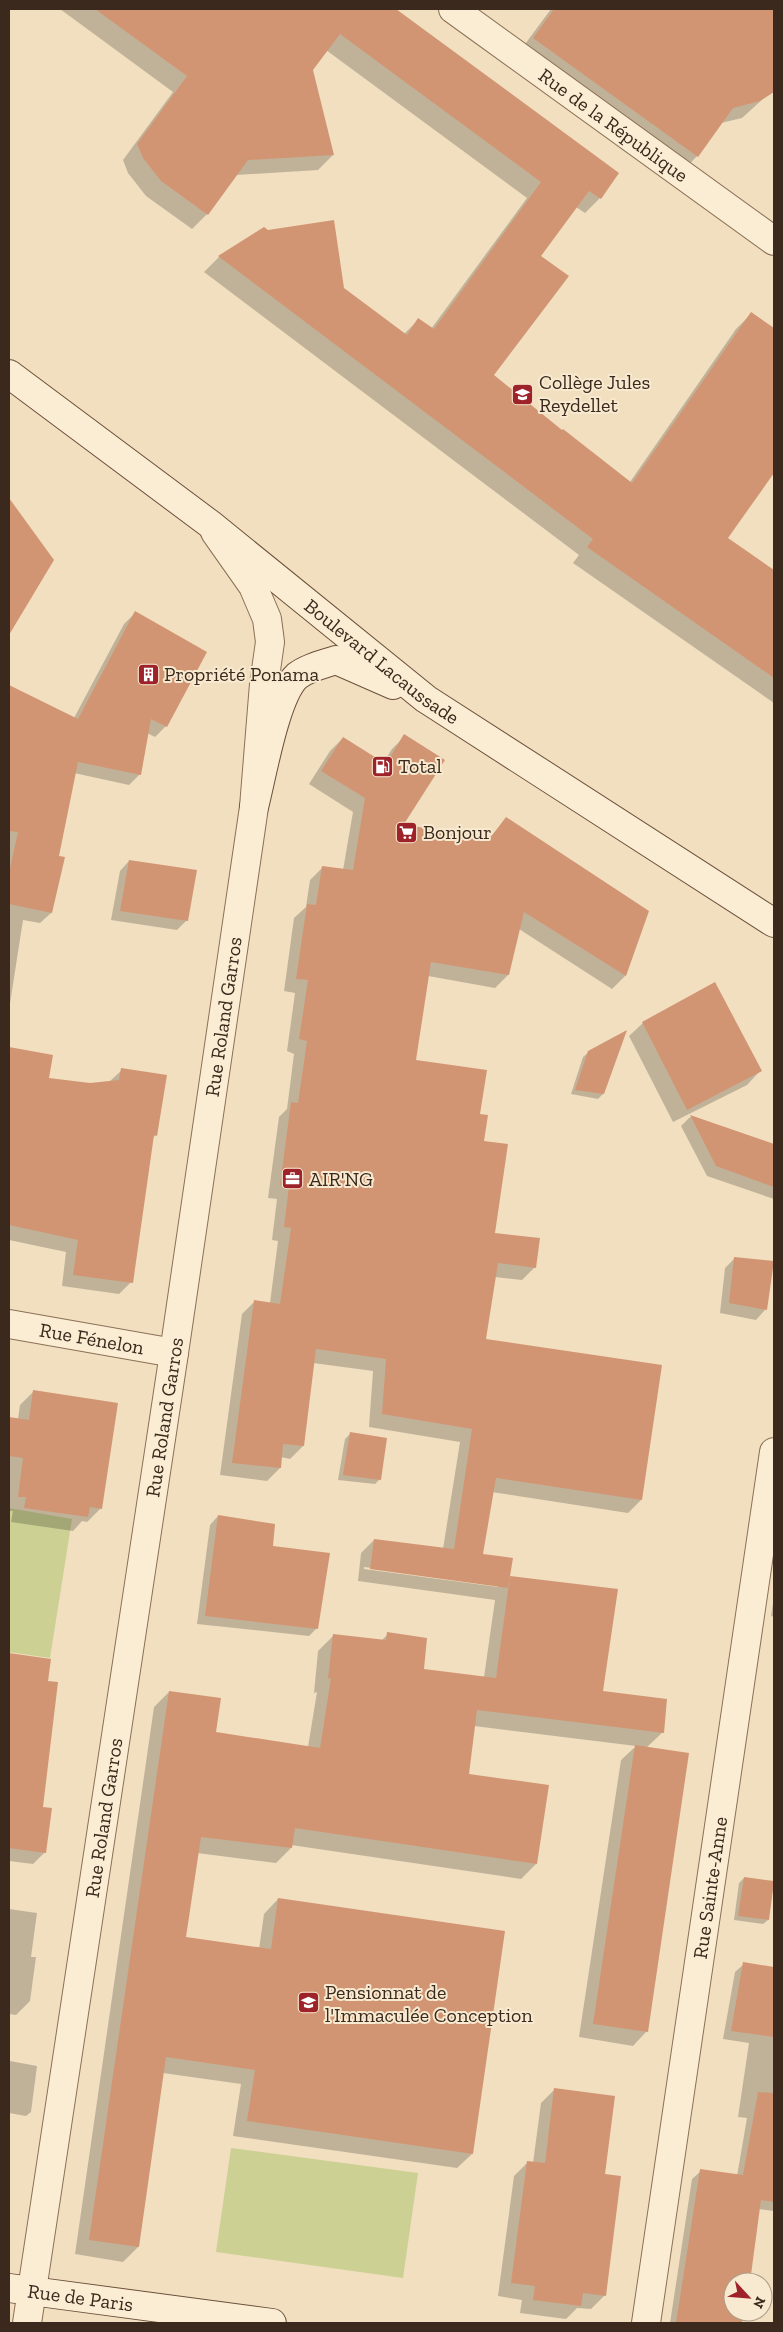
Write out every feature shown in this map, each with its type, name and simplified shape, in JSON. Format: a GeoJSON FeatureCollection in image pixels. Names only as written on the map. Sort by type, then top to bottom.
{"type":"FeatureCollection","features":[{"type":"Feature","properties":{"kind":"street","name":"Rue de la République"},"geometry":{"type":"LineString","coordinates":[[453,9],[774,241]]}},
{"type":"Feature","properties":{"kind":"street","name":"Boulevard Lacaussade"},"geometry":{"type":"LineString","coordinates":[[9,374],[210,524],[426,699],[774,923]]}},
{"type":"Feature","properties":{"kind":"street","name":"Rue Roland Garros"},"geometry":{"type":"LineString","coordinates":[[27,2323],[20,2290],[174,1353],[254,808],[264,684],[270,642],[267,619],[253,586],[210,524]]}},
{"type":"Feature","properties":{"kind":"street"},"geometry":{"type":"LineString","coordinates":[[254,808],[282,699],[297,676],[316,666],[336,660],[426,699]]}},
{"type":"Feature","properties":{"kind":"street","name":"Rue Fénelon"},"geometry":{"type":"LineString","coordinates":[[9,1324],[174,1353]]}},
{"type":"Feature","properties":{"kind":"street","name":"Rue Sainte-Anne"},"geometry":{"type":"LineString","coordinates":[[646,2323],[774,1452]]}},
{"type":"Feature","properties":{"kind":"street","name":"Rue de Paris"},"geometry":{"type":"LineString","coordinates":[[20,2290],[272,2323]]}},
{"type":"Feature","properties":{"kind":"green space"},"geometry":{"type":"Polygon","coordinates":[[[9,1508],[72,1519],[50,1658],[9,1652],[9,1508]]]}},
{"type":"Feature","properties":{"kind":"green space"},"geometry":{"type":"Polygon","coordinates":[[[231,2148],[418,2173],[403,2278],[216,2252],[231,2148]]]}},
{"type":"Feature","properties":{"kind":"building"},"geometry":{"type":"Polygon","coordinates":[[[95,9],[396,9],[619,173],[601,199],[589,191],[541,256],[569,276],[494,375],[632,483],[751,312],[774,328],[774,473],[728,538],[774,570],[774,678],[587,547],[593,539],[218,256],[264,227],[268,230],[334,220],[344,288],[407,335],[418,318],[434,329],[541,182],[340,34],[313,70],[334,155],[248,160],[208,215],[161,181],[143,158],[137,144],[187,76],[95,9]]]}},
{"type":"Feature","properties":{"kind":"building"},"geometry":{"type":"Polygon","coordinates":[[[554,9],[774,9],[774,92],[760,101],[733,108],[698,157],[533,38],[554,9]]]}},
{"type":"Feature","properties":{"kind":"building"},"geometry":{"type":"Polygon","coordinates":[[[9,498],[54,560],[9,635],[9,498]]]}},
{"type":"Feature","properties":{"kind":"building"},"geometry":{"type":"Polygon","coordinates":[[[135,611],[207,652],[167,727],[151,719],[141,775],[78,762],[59,856],[65,857],[52,913],[9,904],[9,873],[18,832],[9,831],[9,685],[78,719],[135,611]]]}},
{"type":"Feature","properties":{"kind":"building"},"geometry":{"type":"Polygon","coordinates":[[[404,734],[445,760],[404,824],[488,841],[506,817],[649,911],[626,976],[524,912],[509,975],[431,962],[416,1060],[487,1070],[480,1114],[488,1115],[484,1141],[508,1144],[495,1233],[540,1238],[536,1268],[498,1263],[486,1339],[662,1365],[642,1500],[496,1478],[483,1554],[513,1558],[508,1588],[370,1569],[374,1539],[454,1549],[472,1429],[382,1414],[386,1359],[316,1349],[304,1446],[283,1444],[281,1468],[232,1463],[254,1300],[280,1304],[291,1228],[284,1227],[289,1186],[280,1185],[291,1102],[298,1103],[307,1041],[299,1039],[308,980],[296,979],[307,904],[316,905],[322,866],[353,870],[365,798],[321,771],[343,737],[386,764],[404,734]]]}},
{"type":"Feature","properties":{"kind":"building"},"geometry":{"type":"Polygon","coordinates":[[[129,860],[197,870],[188,921],[120,911],[129,860]]]}},
{"type":"Feature","properties":{"kind":"building"},"geometry":{"type":"Polygon","coordinates":[[[715,982],[762,1071],[687,1110],[642,1022],[715,982]]]}},
{"type":"Feature","properties":{"kind":"building"},"geometry":{"type":"Polygon","coordinates":[[[627,1030],[604,1094],[575,1090],[588,1051],[627,1030]]]}},
{"type":"Feature","properties":{"kind":"building"},"geometry":{"type":"Polygon","coordinates":[[[9,1047],[53,1055],[49,1078],[90,1083],[119,1080],[121,1068],[167,1075],[157,1136],[154,1135],[133,1283],[73,1275],[78,1240],[9,1225],[9,1047]]]}},
{"type":"Feature","properties":{"kind":"building"},"geometry":{"type":"Polygon","coordinates":[[[690,1115],[774,1144],[774,1187],[716,1166],[690,1115]]]}},
{"type":"Feature","properties":{"kind":"building"},"geometry":{"type":"Polygon","coordinates":[[[734,1257],[774,1261],[767,1310],[729,1303],[734,1257]]]}},
{"type":"Feature","properties":{"kind":"building"},"geometry":{"type":"Polygon","coordinates":[[[33,1390],[118,1403],[102,1509],[90,1507],[88,1517],[24,1508],[26,1497],[18,1497],[23,1458],[9,1456],[9,1417],[29,1420],[33,1390]]]}},
{"type":"Feature","properties":{"kind":"building"},"geometry":{"type":"Polygon","coordinates":[[[350,1432],[387,1438],[381,1480],[343,1475],[350,1432]]]}},
{"type":"Feature","properties":{"kind":"building"},"geometry":{"type":"Polygon","coordinates":[[[218,1515],[275,1524],[273,1546],[330,1553],[318,1629],[205,1616],[218,1515]]]}},
{"type":"Feature","properties":{"kind":"building"},"geometry":{"type":"Polygon","coordinates":[[[510,1576],[618,1589],[603,1691],[667,1699],[664,1733],[477,1710],[469,1774],[549,1785],[537,1864],[295,1828],[292,1848],[201,1837],[186,1937],[271,1949],[278,1898],[505,1931],[473,2154],[247,2121],[255,2070],[166,2057],[139,2247],[89,2240],[169,1691],[221,1698],[216,1732],[320,1748],[331,1678],[328,1679],[333,1634],[386,1640],[387,1632],[427,1638],[424,1669],[496,1678],[510,1576]]]}},
{"type":"Feature","properties":{"kind":"building"},"geometry":{"type":"Polygon","coordinates":[[[9,1653],[51,1659],[48,1681],[58,1682],[43,1807],[52,1808],[46,1853],[9,1848],[9,1653]]]}},
{"type":"Feature","properties":{"kind":"building"},"geometry":{"type":"Polygon","coordinates":[[[635,1745],[689,1753],[648,2032],[593,2024],[635,1745]]]}},
{"type":"Feature","properties":{"kind":"building"},"geometry":{"type":"Polygon","coordinates":[[[744,1877],[774,1881],[769,1920],[738,1916],[744,1877]]]}},
{"type":"Feature","properties":{"kind":"building"},"geometry":{"type":"Polygon","coordinates":[[[743,1962],[774,1967],[774,2037],[731,2031],[743,1962]]]}},
{"type":"Feature","properties":{"kind":"building"},"geometry":{"type":"Polygon","coordinates":[[[554,2088],[615,2096],[605,2174],[621,2176],[606,2296],[583,2293],[581,2306],[533,2300],[535,2286],[511,2283],[527,2161],[545,2163],[554,2088]]]}},
{"type":"Feature","properties":{"kind":"building"},"geometry":{"type":"Polygon","coordinates":[[[758,2092],[774,2093],[774,2202],[761,2200],[751,2272],[723,2272],[723,2322],[742,2323],[676,2323],[700,2169],[743,2175],[758,2092]]]}},
{"type":"Feature","properties":{"kind":"place","name":"Collège Jules Reydellet"},"geometry":{"type":"Point","coordinates":[523,394]}},
{"type":"Feature","properties":{"kind":"place","name":"Propriété Ponama"},"geometry":{"type":"Point","coordinates":[148,674]}},
{"type":"Feature","properties":{"kind":"place","name":"Total"},"geometry":{"type":"Point","coordinates":[382,766]}},
{"type":"Feature","properties":{"kind":"place","name":"Bonjour"},"geometry":{"type":"Point","coordinates":[407,832]}},
{"type":"Feature","properties":{"kind":"place","name":"AIR'NG"},"geometry":{"type":"Point","coordinates":[293,1179]}},
{"type":"Feature","properties":{"kind":"place","name":"Pensionnat de l'Immaculée Conception"},"geometry":{"type":"Point","coordinates":[309,2003]}}]}
